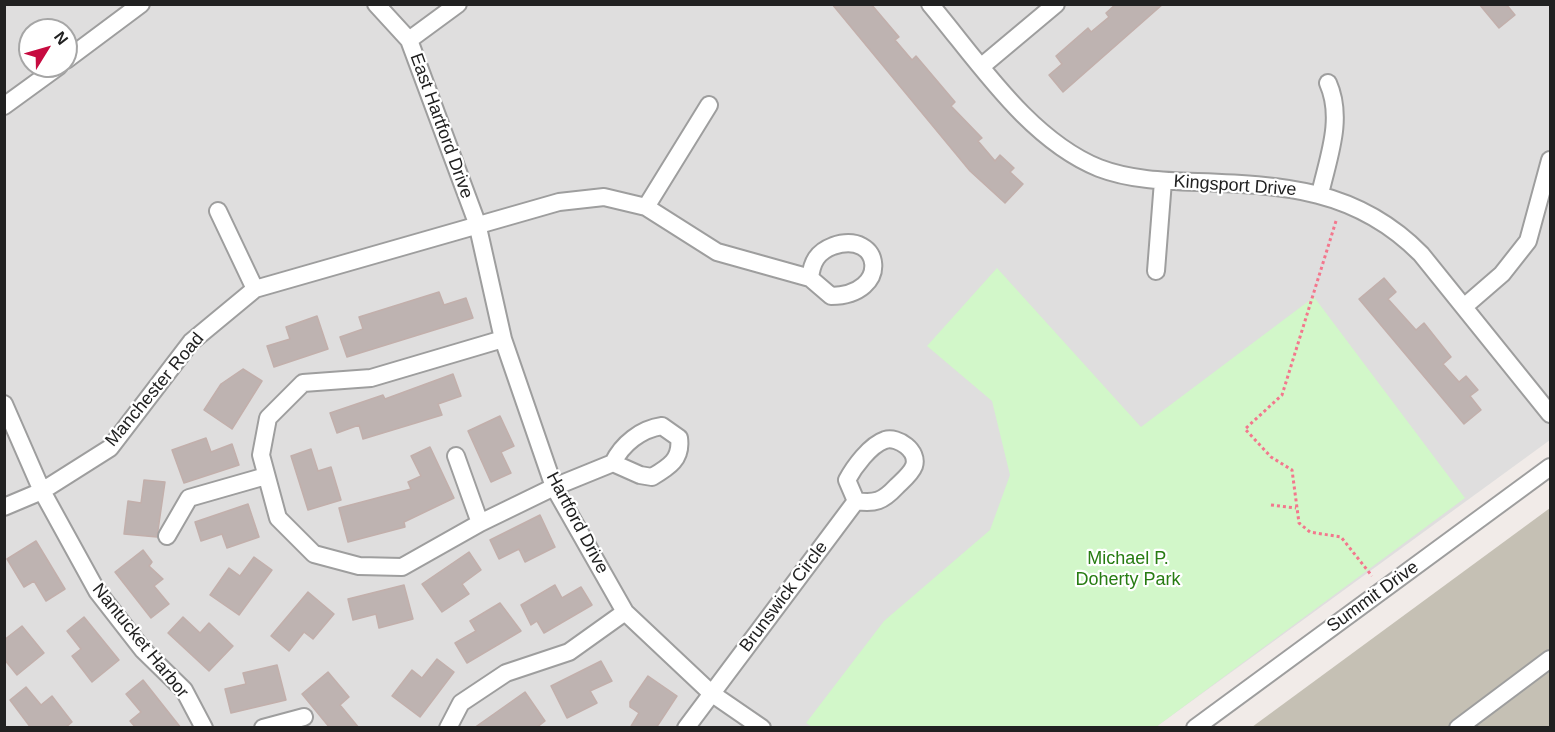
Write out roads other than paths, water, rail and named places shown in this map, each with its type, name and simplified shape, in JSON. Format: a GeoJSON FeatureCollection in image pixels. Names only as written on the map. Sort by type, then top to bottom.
{"type":"FeatureCollection","features":[{"type":"Feature","properties":{"kind":"street"},"geometry":{"type":"LineString","coordinates":[[78,51],[141,4]]}},
{"type":"Feature","properties":{"kind":"street","name":"East Hartford Drive"},"geometry":{"type":"LineString","coordinates":[[376,4],[409,40],[477,223]]}},
{"type":"Feature","properties":{"kind":"street"},"geometry":{"type":"LineString","coordinates":[[409,40],[458,4]]}},
{"type":"Feature","properties":{"kind":"street","name":"Kingsport Drive"},"geometry":{"type":"LineString","coordinates":[[930,4],[1026,118],[1064,149],[1099,168],[1131,177],[1163,181],[1260,185],[1320,194],[1378,217],[1401,233],[1465,306],[1551,414]]}},
{"type":"Feature","properties":{"kind":"street"},"geometry":{"type":"LineString","coordinates":[[982,66],[1056,4]]}},
{"type":"Feature","properties":{"kind":"street"},"geometry":{"type":"LineString","coordinates":[[4,106],[42,78]]}},
{"type":"Feature","properties":{"kind":"street"},"geometry":{"type":"LineString","coordinates":[[1320,194],[1335,127],[1335,99],[1328,83]]}},
{"type":"Feature","properties":{"kind":"street"},"geometry":{"type":"LineString","coordinates":[[646,207],[709,105]]}},
{"type":"Feature","properties":{"kind":"street"},"geometry":{"type":"LineString","coordinates":[[1465,306],[1502,274],[1528,241],[1551,160]]}},
{"type":"Feature","properties":{"kind":"street"},"geometry":{"type":"LineString","coordinates":[[1156,271],[1163,181]]}},
{"type":"Feature","properties":{"kind":"street","name":"Manchester Road"},"geometry":{"type":"LineString","coordinates":[[4,507],[42,491],[110,448],[190,342],[255,289],[477,223],[559,202],[604,197],[646,207],[717,252],[810,278]]}},
{"type":"Feature","properties":{"kind":"street"},"geometry":{"type":"LineString","coordinates":[[218,211],[255,289]]}},
{"type":"Feature","properties":{"kind":"street","name":"Hartford Drive"},"geometry":{"type":"LineString","coordinates":[[477,223],[503,339],[554,487],[625,612],[711,693],[762,728]]}},
{"type":"Feature","properties":{"kind":"street"},"geometry":{"type":"LineString","coordinates":[[503,339],[371,378],[303,383],[268,418],[261,455],[278,518],[314,554],[360,566],[402,567],[480,523],[554,487],[613,463]]}},
{"type":"Feature","properties":{"kind":"street","name":"Nantucket Harbor"},"geometry":{"type":"LineString","coordinates":[[4,404],[42,491],[97,591],[143,650],[184,690],[204,728]]}},
{"type":"Feature","properties":{"kind":"street"},"geometry":{"type":"LineString","coordinates":[[456,456],[480,523]]}},
{"type":"Feature","properties":{"kind":"street","name":"Summit Drive"},"geometry":{"type":"LineString","coordinates":[[1195,728],[1551,467]]}},
{"type":"Feature","properties":{"kind":"street"},"geometry":{"type":"LineString","coordinates":[[167,536],[189,498],[266,476]]}},
{"type":"Feature","properties":{"kind":"street","name":"Brunswick Circle"},"geometry":{"type":"LineString","coordinates":[[686,728],[856,501]]}},
{"type":"Feature","properties":{"kind":"street"},"geometry":{"type":"LineString","coordinates":[[448,728],[461,703],[506,673],[569,652],[625,612]]}},
{"type":"Feature","properties":{"kind":"street"},"geometry":{"type":"LineString","coordinates":[[1458,728],[1551,659]]}},
{"type":"Feature","properties":{"kind":"street"},"geometry":{"type":"LineString","coordinates":[[263,728],[304,717]]}},
{"type":"Feature","properties":{"kind":"park label","name":"Michael P. Doherty Park"},"geometry":{"type":"Point","coordinates":[1128,569]}}]}
